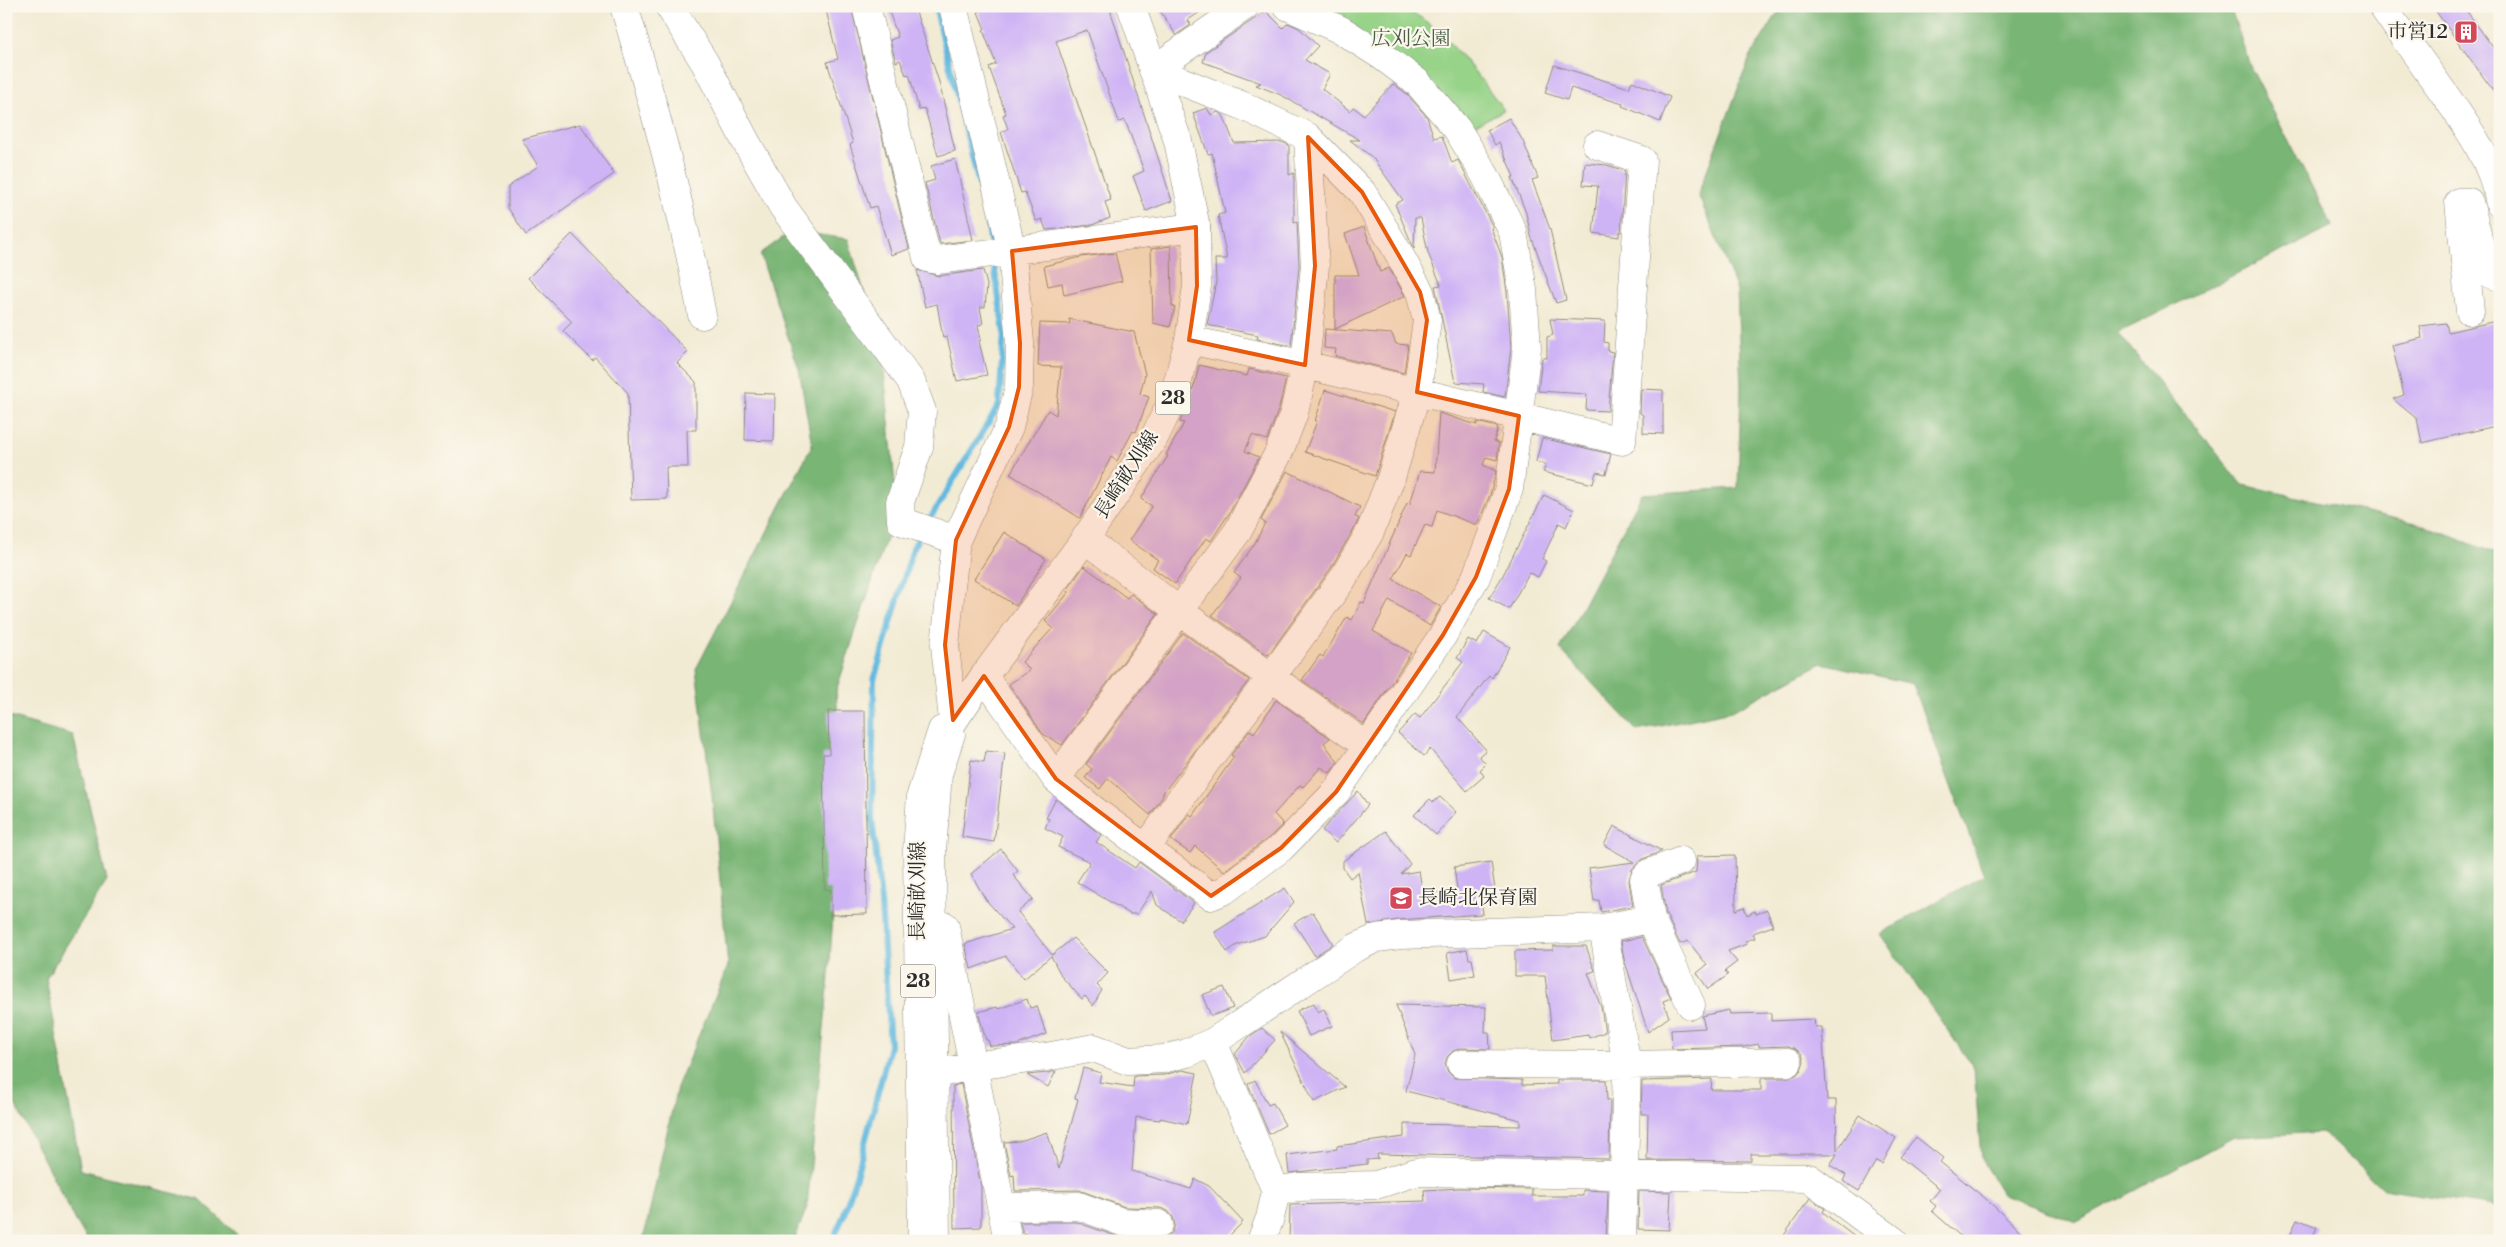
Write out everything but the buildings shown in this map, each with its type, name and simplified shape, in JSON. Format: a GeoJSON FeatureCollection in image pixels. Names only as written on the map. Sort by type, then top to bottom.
{"type":"FeatureCollection","features":[{"type":"Feature","properties":{"kind":"street"},"geometry":{"type":"LineString","coordinates":[[624,6],[662,137],[692,257],[702,315]]}},
{"type":"Feature","properties":{"kind":"street"},"geometry":{"type":"LineString","coordinates":[[669,6],[705,63],[745,140],[783,207],[911,381],[922,412],[919,447],[900,502],[901,521],[937,533]]}},
{"type":"Feature","properties":{"kind":"street"},"geometry":{"type":"LineString","coordinates":[[866,6],[927,258],[937,260],[1196,227]]}},
{"type":"Feature","properties":{"kind":"street"},"geometry":{"type":"LineString","coordinates":[[950,726],[937,533],[1009,427],[1019,386],[1020,343],[1009,251],[953,6]]}},
{"type":"Feature","properties":{"kind":"street","name":"長崎畝刈線"},"geometry":{"type":"LineString","coordinates":[[922,1241],[918,1075],[918,823],[921,795],[926,774],[942,730],[950,726],[984,676],[1085,539],[1154,438],[1173,399],[1189,340],[1197,286],[1196,227],[1178,141],[1131,6]]}},
{"type":"Feature","properties":{"kind":"street"},"geometry":{"type":"LineString","coordinates":[[1153,70],[1245,6]]}},
{"type":"Feature","properties":{"kind":"street"},"geometry":{"type":"LineString","coordinates":[[984,676],[1056,779],[1099,814],[1212,896],[1225,890],[1281,848],[1336,792],[1444,635],[1476,577],[1510,489],[1527,348],[1523,290],[1513,232],[1485,175],[1457,129],[1417,82],[1382,56],[1341,30],[1287,6]]}},
{"type":"Feature","properties":{"kind":"street"},"geometry":{"type":"LineString","coordinates":[[2382,6],[2494,167],[2500,204]]}},
{"type":"Feature","properties":{"kind":"street"},"geometry":{"type":"LineString","coordinates":[[1147,847],[1206,762],[1342,580],[1370,532],[1391,478],[1417,392],[1427,320],[1420,292],[1362,192],[1308,137],[1241,105],[1153,70]]}},
{"type":"Feature","properties":{"kind":"street"},"geometry":{"type":"LineString","coordinates":[[1056,779],[1178,610],[1238,531],[1279,452],[1294,413],[1305,365],[1315,266],[1308,137]]}},
{"type":"Feature","properties":{"kind":"street"},"geometry":{"type":"LineString","coordinates":[[1189,340],[1305,365],[1622,441],[1642,160],[1597,145]]}},
{"type":"Feature","properties":{"kind":"street"},"geometry":{"type":"LineString","coordinates":[[2470,310],[2459,202],[2469,202],[2487,273],[2500,277]]}},
{"type":"Feature","properties":{"kind":"street"},"geometry":{"type":"LineString","coordinates":[[1085,539],[1178,610],[1367,746]]}},
{"type":"Feature","properties":{"kind":"street","name":"長崎畝刈線"},"geometry":{"type":"LineString","coordinates":[[936,1241],[933,1075],[933,824],[938,774],[951,734],[950,726]]}},
{"type":"Feature","properties":{"kind":"street"},"geometry":{"type":"LineString","coordinates":[[1681,861],[1649,873],[1644,879],[1651,919],[1691,1006]]}},
{"type":"Feature","properties":{"kind":"street"},"geometry":{"type":"LineString","coordinates":[[933,1075],[971,1066],[1046,1057],[1094,1048],[1128,1061],[1164,1059],[1188,1053],[1212,1042],[1355,948],[1377,938],[1400,935],[1603,928],[1651,919]]}},
{"type":"Feature","properties":{"kind":"street"},"geometry":{"type":"LineString","coordinates":[[933,925],[945,926],[971,1066],[1003,1207],[1008,1241]]}},
{"type":"Feature","properties":{"kind":"street"},"geometry":{"type":"LineString","coordinates":[[1603,928],[1627,1065],[1622,1175],[1622,1241]]}},
{"type":"Feature","properties":{"kind":"street"},"geometry":{"type":"LineString","coordinates":[[1212,1042],[1276,1191],[1270,1218],[1261,1241]]}},
{"type":"Feature","properties":{"kind":"street"},"geometry":{"type":"LineString","coordinates":[[1460,1064],[1627,1065],[1788,1062]]}},
{"type":"Feature","properties":{"kind":"street"},"geometry":{"type":"LineString","coordinates":[[1276,1191],[1298,1187],[1376,1185],[1416,1172],[1809,1178],[1894,1241]]}},
{"type":"Feature","properties":{"kind":"street"},"geometry":{"type":"LineString","coordinates":[[1003,1207],[1079,1206],[1122,1222],[1159,1224]]}},
{"type":"Feature","properties":{"kind":"highlighted area"},"geometry":{"type":"Polygon","coordinates":[[[1308,137],[1362,192],[1420,292],[1427,320],[1417,392],[1519,416],[1509,489],[1476,577],[1443,635],[1336,792],[1281,848],[1211,896],[1056,779],[984,676],[953,720],[945,645],[956,540],[1009,427],[1019,387],[1020,343],[1012,251],[1196,227],[1197,286],[1189,340],[1305,365],[1315,266],[1308,137]]]}},
{"type":"Feature","properties":{"kind":"green space","name":"広刈公園"},"geometry":{"type":"Polygon","coordinates":[[[1387,5],[1401,7],[1415,14],[1430,24],[1458,52],[1504,110],[1464,131],[1326,16],[1331,6],[1387,5]]]}},
{"type":"Feature","properties":{"kind":"green space"},"geometry":{"type":"Polygon","coordinates":[[[1782,6],[2230,6],[2250,66],[2332,226],[2118,333],[2243,485],[2416,523],[2500,555],[2500,1207],[2383,1189],[2322,1132],[2234,1137],[2077,1222],[2003,1195],[1981,1159],[1974,1068],[1880,934],[1984,875],[1913,684],[1822,663],[1732,711],[1637,731],[1560,649],[1642,494],[1738,488],[1741,388],[1737,290],[1698,194],[1750,57],[1782,6]]]}},
{"type":"Feature","properties":{"kind":"green space"},"geometry":{"type":"Polygon","coordinates":[[[792,231],[848,239],[882,350],[897,505],[836,691],[842,772],[829,976],[807,1207],[794,1241],[643,1241],[677,1087],[728,966],[712,796],[696,669],[812,445],[799,369],[760,254],[792,231]]]}},
{"type":"Feature","properties":{"kind":"green space"},"geometry":{"type":"Polygon","coordinates":[[[6,716],[73,735],[107,881],[46,978],[81,1170],[200,1200],[244,1241],[88,1241],[6,1087],[6,716]]]}},
{"type":"Feature","properties":{"kind":"waterway"},"geometry":{"type":"LineString","coordinates":[[935,6],[987,217],[991,246]]}},
{"type":"Feature","properties":{"kind":"waterway"},"geometry":{"type":"LineString","coordinates":[[928,522],[999,405],[1004,333],[993,258]]}},
{"type":"Feature","properties":{"kind":"waterway"},"geometry":{"type":"LineString","coordinates":[[832,1241],[843,1217],[857,1173],[890,1046],[881,901],[872,818],[874,680],[913,548],[920,535]]}},
{"type":"Feature","properties":{"kind":"place","name":"市営12"},"geometry":{"type":"Point","coordinates":[2466,32]}},
{"type":"Feature","properties":{"kind":"place","name":"長崎北保育園"},"geometry":{"type":"Point","coordinates":[1401,898]}}]}
